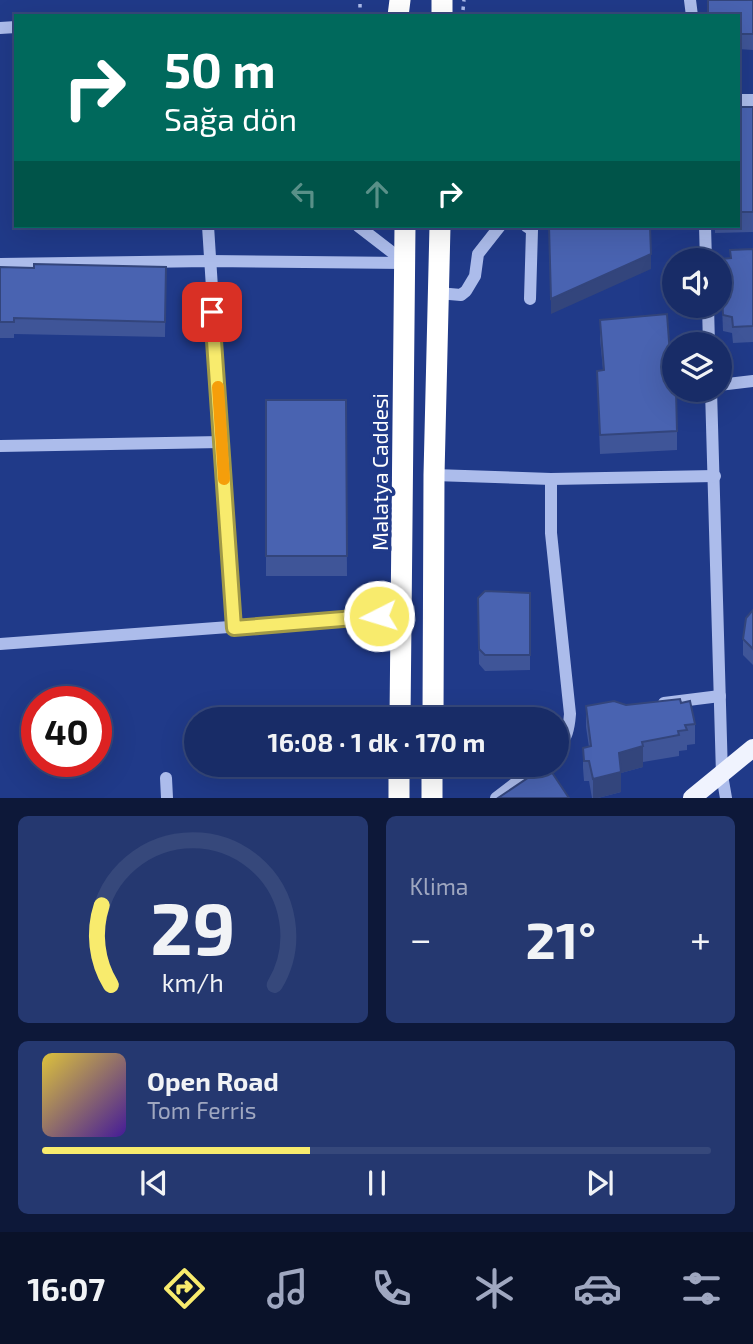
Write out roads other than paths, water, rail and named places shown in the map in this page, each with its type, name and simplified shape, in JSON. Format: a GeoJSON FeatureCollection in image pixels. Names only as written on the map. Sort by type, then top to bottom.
{"type":"FeatureCollection","features":[{"type":"Feature","properties":{"kind":"highway","name":"Malatya Caddesi"},"geometry":{"type":"LineString","coordinates":[[400,707],[405,228]]}},
{"type":"Feature","properties":{"kind":"highway"},"geometry":{"type":"LineString","coordinates":[[433,707],[434,475],[440,228]]}},
{"type":"Feature","properties":{"kind":"highway"},"geometry":{"type":"LineString","coordinates":[[399,798],[400,777]]}},
{"type":"Feature","properties":{"kind":"highway"},"geometry":{"type":"LineString","coordinates":[[432,777],[432,798]]}},
{"type":"Feature","properties":{"kind":"main road"},"geometry":{"type":"LineString","coordinates":[[692,798],[753,748]]}},
{"type":"Feature","properties":{"kind":"street"},"geometry":{"type":"LineString","coordinates":[[208,228],[234,628]]}},
{"type":"Feature","properties":{"kind":"street"},"geometry":{"type":"LineString","coordinates":[[362,228],[406,263]]}},
{"type":"Feature","properties":{"kind":"street"},"geometry":{"type":"LineString","coordinates":[[438,293],[461,295],[466,291],[475,276],[478,254],[498,228]]}},
{"type":"Feature","properties":{"kind":"street"},"geometry":{"type":"LineString","coordinates":[[529,228],[532,230],[530,299]]}},
{"type":"Feature","properties":{"kind":"street"},"geometry":{"type":"LineString","coordinates":[[705,228],[706,248]]}},
{"type":"Feature","properties":{"kind":"street"},"geometry":{"type":"LineString","coordinates":[[0,264],[209,261],[406,263]]}},
{"type":"Feature","properties":{"kind":"street"},"geometry":{"type":"LineString","coordinates":[[732,383],[753,381]]}},
{"type":"Feature","properties":{"kind":"street"},"geometry":{"type":"LineString","coordinates":[[712,402],[722,775],[726,798]]}},
{"type":"Feature","properties":{"kind":"street"},"geometry":{"type":"LineString","coordinates":[[0,446],[221,442]]}},
{"type":"Feature","properties":{"kind":"street"},"geometry":{"type":"LineString","coordinates":[[434,475],[551,479],[715,476]]}},
{"type":"Feature","properties":{"kind":"street"},"geometry":{"type":"LineString","coordinates":[[551,479],[551,533],[568,707]]}},
{"type":"Feature","properties":{"kind":"street"},"geometry":{"type":"LineString","coordinates":[[0,645],[403,614]]}},
{"type":"Feature","properties":{"kind":"street"},"geometry":{"type":"LineString","coordinates":[[652,704],[720,696]]}},
{"type":"Feature","properties":{"kind":"street"},"geometry":{"type":"LineString","coordinates":[[569,714],[583,712]]}},
{"type":"Feature","properties":{"kind":"street"},"geometry":{"type":"LineString","coordinates":[[496,798],[523,777]]}},
{"type":"Feature","properties":{"kind":"street"},"geometry":{"type":"LineString","coordinates":[[166,778],[167,798]]}}]}
